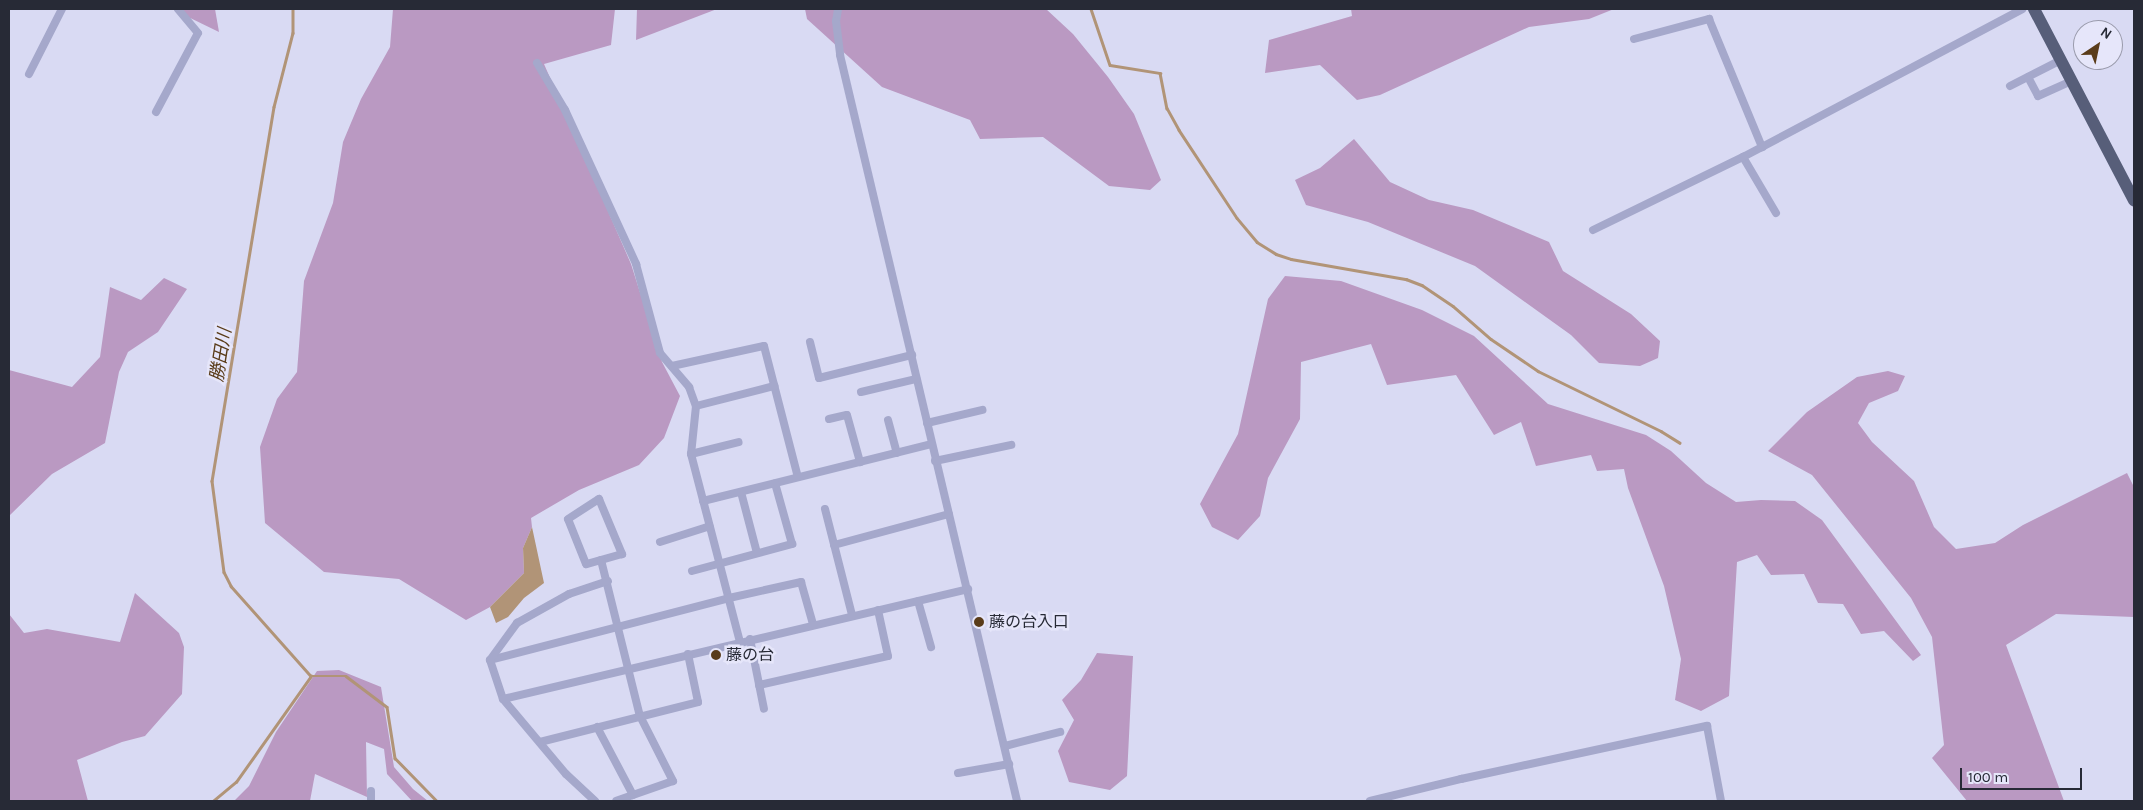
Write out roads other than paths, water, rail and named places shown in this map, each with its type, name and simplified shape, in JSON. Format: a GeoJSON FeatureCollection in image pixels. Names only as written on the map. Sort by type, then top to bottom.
{"type":"FeatureCollection","features":[{"type":"Feature","properties":{"kind":"main road"},"geometry":{"type":"LineString","coordinates":[[2034,9],[2134,200]]}},
{"type":"Feature","properties":{"kind":"street"},"geometry":{"type":"LineString","coordinates":[[29,74],[62,9]]}},
{"type":"Feature","properties":{"kind":"street"},"geometry":{"type":"LineString","coordinates":[[156,112],[198,33],[178,9]]}},
{"type":"Feature","properties":{"kind":"street"},"geometry":{"type":"LineString","coordinates":[[838,9],[836,21],[840,54],[1017,801]]}},
{"type":"Feature","properties":{"kind":"street"},"geometry":{"type":"LineString","coordinates":[[1593,230],[1743,157],[2022,9]]}},
{"type":"Feature","properties":{"kind":"street"},"geometry":{"type":"LineString","coordinates":[[1634,39],[1708,20],[1762,147]]}},
{"type":"Feature","properties":{"kind":"street"},"geometry":{"type":"LineString","coordinates":[[2010,86],[2061,60]]}},
{"type":"Feature","properties":{"kind":"street"},"geometry":{"type":"LineString","coordinates":[[537,63],[565,110],[636,264],[660,353],[689,387],[696,406],[691,454],[740,642]]}},
{"type":"Feature","properties":{"kind":"street"},"geometry":{"type":"LineString","coordinates":[[2028,76],[2038,96],[2072,81]]}},
{"type":"Feature","properties":{"kind":"street"},"geometry":{"type":"LineString","coordinates":[[1743,157],[1776,213]]}},
{"type":"Feature","properties":{"kind":"street"},"geometry":{"type":"LineString","coordinates":[[810,342],[819,378],[912,355]]}},
{"type":"Feature","properties":{"kind":"street"},"geometry":{"type":"LineString","coordinates":[[672,366],[764,346],[798,477]]}},
{"type":"Feature","properties":{"kind":"street"},"geometry":{"type":"LineString","coordinates":[[861,392],[916,379]]}},
{"type":"Feature","properties":{"kind":"street"},"geometry":{"type":"LineString","coordinates":[[696,406],[774,386]]}},
{"type":"Feature","properties":{"kind":"street"},"geometry":{"type":"LineString","coordinates":[[927,423],[982,410]]}},
{"type":"Feature","properties":{"kind":"street"},"geometry":{"type":"LineString","coordinates":[[829,419],[847,415],[860,462]]}},
{"type":"Feature","properties":{"kind":"street"},"geometry":{"type":"LineString","coordinates":[[888,420],[897,453]]}},
{"type":"Feature","properties":{"kind":"street"},"geometry":{"type":"LineString","coordinates":[[691,454],[739,442]]}},
{"type":"Feature","properties":{"kind":"street"},"geometry":{"type":"LineString","coordinates":[[703,501],[931,444]]}},
{"type":"Feature","properties":{"kind":"street"},"geometry":{"type":"LineString","coordinates":[[935,461],[1011,445]]}},
{"type":"Feature","properties":{"kind":"street"},"geometry":{"type":"LineString","coordinates":[[692,571],[792,544],[775,483]]}},
{"type":"Feature","properties":{"kind":"street"},"geometry":{"type":"LineString","coordinates":[[740,492],[757,553]]}},
{"type":"Feature","properties":{"kind":"street"},"geometry":{"type":"LineString","coordinates":[[599,499],[622,554],[601,560],[586,564],[568,520],[599,499]]}},
{"type":"Feature","properties":{"kind":"street"},"geometry":{"type":"LineString","coordinates":[[825,509],[852,615]]}},
{"type":"Feature","properties":{"kind":"street"},"geometry":{"type":"LineString","coordinates":[[834,545],[949,514]]}},
{"type":"Feature","properties":{"kind":"street"},"geometry":{"type":"LineString","coordinates":[[660,542],[710,526]]}},
{"type":"Feature","properties":{"kind":"street"},"geometry":{"type":"LineString","coordinates":[[601,560],[608,581],[640,716],[673,780],[616,801]]}},
{"type":"Feature","properties":{"kind":"street"},"geometry":{"type":"LineString","coordinates":[[490,660],[517,623],[569,594],[608,581]]}},
{"type":"Feature","properties":{"kind":"street"},"geometry":{"type":"LineString","coordinates":[[490,660],[729,598],[801,582],[813,624]]}},
{"type":"Feature","properties":{"kind":"street"},"geometry":{"type":"LineString","coordinates":[[503,699],[813,624],[968,589]]}},
{"type":"Feature","properties":{"kind":"street"},"geometry":{"type":"LineString","coordinates":[[918,601],[931,647]]}},
{"type":"Feature","properties":{"kind":"street"},"geometry":{"type":"LineString","coordinates":[[759,686],[888,656],[878,610]]}},
{"type":"Feature","properties":{"kind":"street"},"geometry":{"type":"LineString","coordinates":[[750,639],[764,708]]}},
{"type":"Feature","properties":{"kind":"street"},"geometry":{"type":"LineString","coordinates":[[540,742],[698,702],[688,654]]}},
{"type":"Feature","properties":{"kind":"street"},"geometry":{"type":"LineString","coordinates":[[490,660],[503,699],[566,774],[595,801]]}},
{"type":"Feature","properties":{"kind":"street"},"geometry":{"type":"LineString","coordinates":[[1370,801],[1461,779],[1707,726],[1721,801]]}},
{"type":"Feature","properties":{"kind":"street"},"geometry":{"type":"LineString","coordinates":[[597,727],[633,795]]}},
{"type":"Feature","properties":{"kind":"street"},"geometry":{"type":"LineString","coordinates":[[1005,746],[1060,732]]}},
{"type":"Feature","properties":{"kind":"street"},"geometry":{"type":"LineString","coordinates":[[958,773],[1009,764]]}},
{"type":"Feature","properties":{"kind":"street"},"geometry":{"type":"LineString","coordinates":[[371,791],[371,801]]}},
{"type":"Feature","properties":{"kind":"waterway","name":"勝田川"},"geometry":{"type":"LineString","coordinates":[[293,9],[293,33],[274,107],[212,481],[224,572],[231,586],[311,676]]}},
{"type":"Feature","properties":{"kind":"waterway"},"geometry":{"type":"LineString","coordinates":[[1091,9],[1110,65],[1160,73],[1167,108],[1179,130],[1237,218],[1257,242],[1276,254],[1291,259],[1406,279],[1422,285],[1453,306],[1491,339],[1538,371],[1661,431],[1680,443]]}},
{"type":"Feature","properties":{"kind":"waterway"},"geometry":{"type":"LineString","coordinates":[[311,676],[346,676],[387,707],[395,758],[437,801]]}},
{"type":"Feature","properties":{"kind":"waterway"},"geometry":{"type":"LineString","coordinates":[[213,801],[236,782],[311,676]]}},
{"type":"Feature","properties":{"kind":"place","name":"藤の台入口"},"geometry":{"type":"Point","coordinates":[979,622]}},
{"type":"Feature","properties":{"kind":"place","name":"藤の台"},"geometry":{"type":"Point","coordinates":[716,655]}}]}
